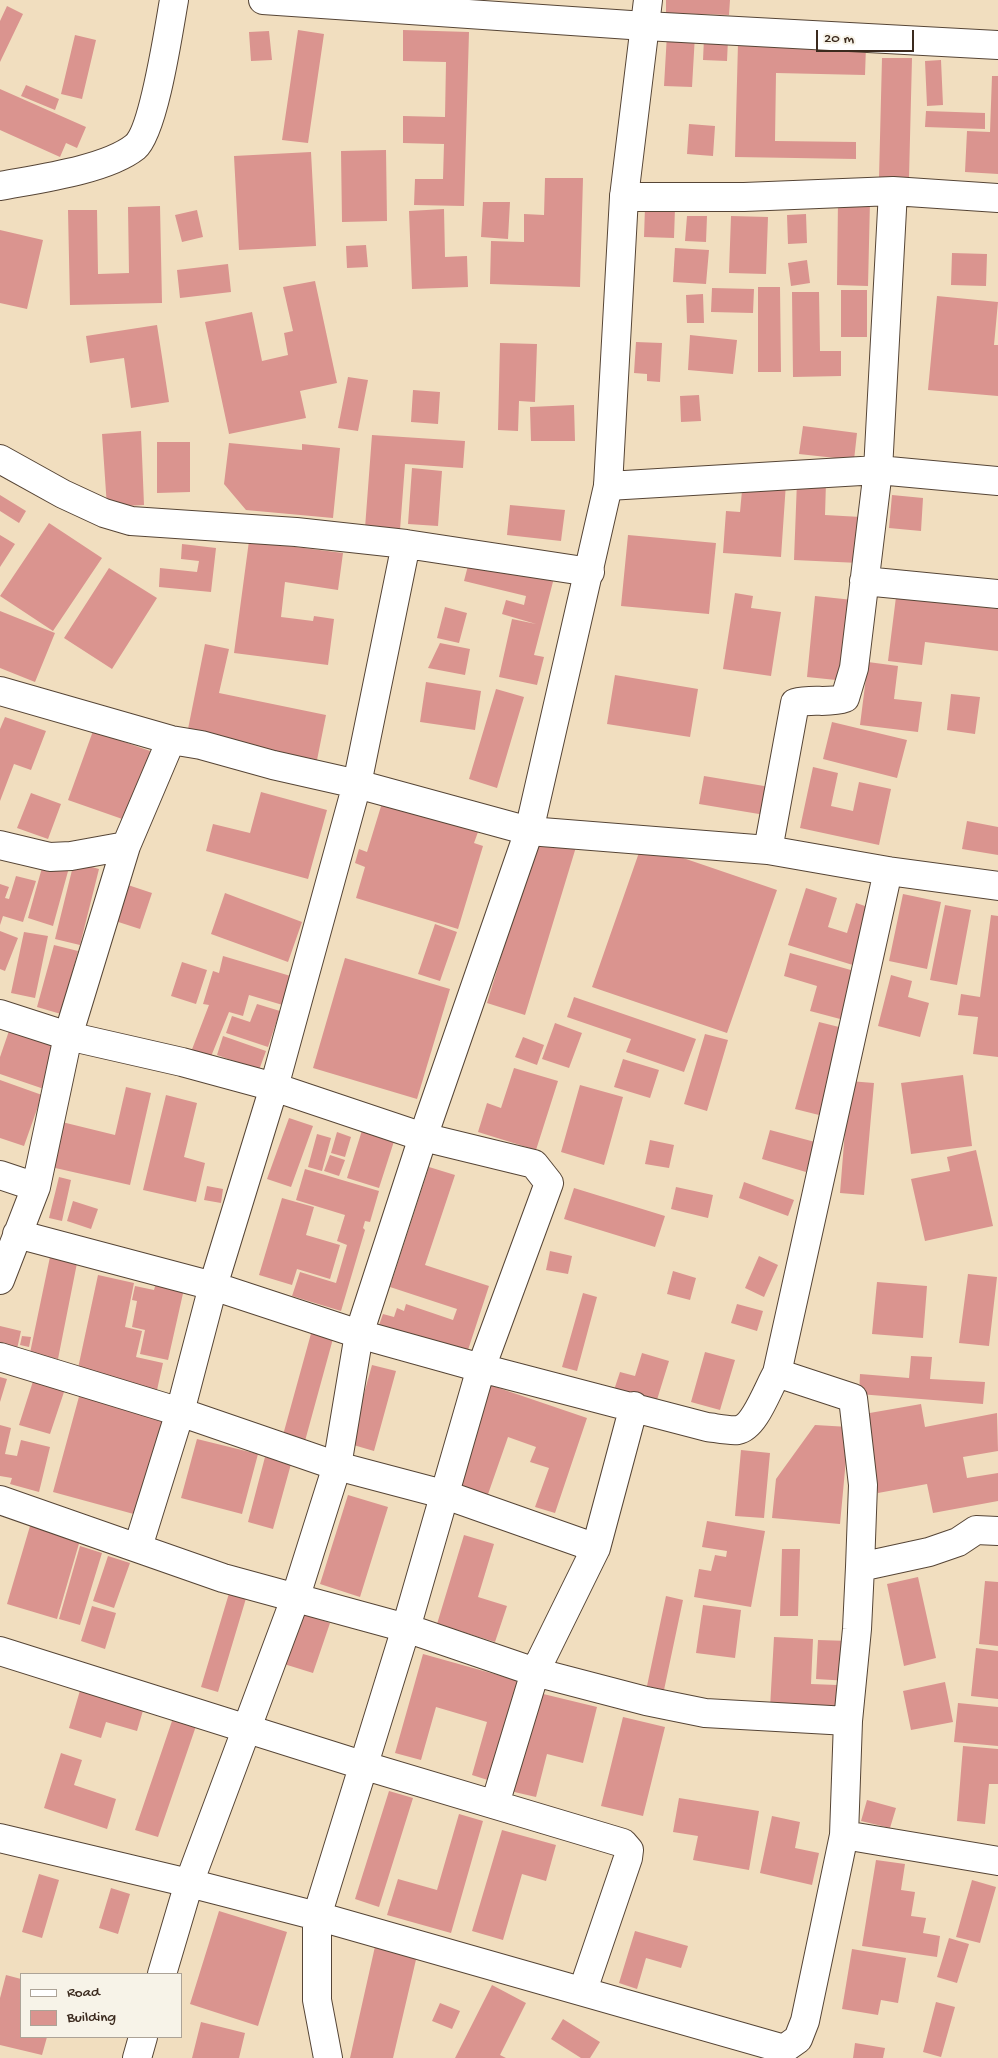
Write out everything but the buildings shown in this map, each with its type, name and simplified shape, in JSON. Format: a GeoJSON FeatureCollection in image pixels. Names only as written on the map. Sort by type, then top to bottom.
{"type":"FeatureCollection","features":[{"type":"Feature","properties":{"kind":"street"},"geometry":{"type":"LineString","coordinates":[[0,186],[110,162],[137,146],[157,92],[174,0]]}},
{"type":"Feature","properties":{"kind":"street"},"geometry":{"type":"LineString","coordinates":[[263,0],[647,13],[998,46]]}},
{"type":"Feature","properties":{"kind":"street"},"geometry":{"type":"LineString","coordinates":[[162,1973],[189,1884],[294,1599],[337,1466],[359,1334],[423,1137],[529,831],[590,572],[608,486],[624,197],[647,13]]}},
{"type":"Feature","properties":{"kind":"street"},"geometry":{"type":"LineString","coordinates":[[624,197],[744,197],[892,191],[998,198]]}},
{"type":"Feature","properties":{"kind":"street"},"geometry":{"type":"LineString","coordinates":[[768,850],[795,703],[805,700],[836,701],[845,698],[854,668],[878,470],[892,191]]}},
{"type":"Feature","properties":{"kind":"street"},"geometry":{"type":"LineString","coordinates":[[0,460],[63,494],[104,513],[131,521],[296,532],[406,544],[590,572]]}},
{"type":"Feature","properties":{"kind":"street"},"geometry":{"type":"LineString","coordinates":[[608,486],[878,470],[998,480]]}},
{"type":"Feature","properties":{"kind":"street"},"geometry":{"type":"LineString","coordinates":[[138,1547],[180,1412],[213,1286],[274,1088],[357,784],[406,544]]}},
{"type":"Feature","properties":{"kind":"street"},"geometry":{"type":"LineString","coordinates":[[864,581],[998,594]]}},
{"type":"Feature","properties":{"kind":"street"},"geometry":{"type":"LineString","coordinates":[[0,691],[170,740],[201,745],[273,766],[357,784],[529,831],[768,850],[888,871],[998,886]]}},
{"type":"Feature","properties":{"kind":"street"},"geometry":{"type":"LineString","coordinates":[[0,1280],[36,1187],[68,1036],[126,846],[170,740]]}},
{"type":"Feature","properties":{"kind":"street"},"geometry":{"type":"LineString","coordinates":[[0,845],[50,857],[71,856],[126,846]]}},
{"type":"Feature","properties":{"kind":"street"},"geometry":{"type":"LineString","coordinates":[[17,1234],[213,1286],[359,1334],[481,1368],[634,1406],[707,1427],[738,1430],[748,1425],[756,1415],[766,1390],[777,1373],[888,871]]}},
{"type":"Feature","properties":{"kind":"street"},"geometry":{"type":"LineString","coordinates":[[0,1014],[68,1036],[182,1062],[274,1088],[423,1137],[534,1164],[549,1183],[481,1368],[443,1494],[406,1628],[316,1916],[317,2000],[328,2058]]}},
{"type":"Feature","properties":{"kind":"street"},"geometry":{"type":"LineString","coordinates":[[0,1176],[36,1187]]}},
{"type":"Feature","properties":{"kind":"street"},"geometry":{"type":"LineString","coordinates":[[0,1357],[180,1412],[337,1466],[443,1494],[596,1548]]}},
{"type":"Feature","properties":{"kind":"street"},"geometry":{"type":"LineString","coordinates":[[0,1838],[316,1916],[583,1990],[764,2045],[784,2049],[798,2039],[805,2021],[844,1835],[848,1722],[857,1629],[863,1485],[853,1398],[777,1373]]}},
{"type":"Feature","properties":{"kind":"street"},"geometry":{"type":"LineString","coordinates":[[495,1804],[535,1672],[596,1548],[634,1406]]}},
{"type":"Feature","properties":{"kind":"street"},"geometry":{"type":"LineString","coordinates":[[0,1500],[223,1578],[294,1599],[406,1628],[535,1672],[646,1701],[705,1713],[848,1722]]}},
{"type":"Feature","properties":{"kind":"street"},"geometry":{"type":"LineString","coordinates":[[860,1567],[930,1552],[958,1542],[976,1530],[998,1531]]}},
{"type":"Feature","properties":{"kind":"street"},"geometry":{"type":"LineString","coordinates":[[0,1651],[362,1765],[623,1843],[629,1850],[628,1858],[583,1990]]}},
{"type":"Feature","properties":{"kind":"street"},"geometry":{"type":"LineString","coordinates":[[844,1835],[998,1861]]}},
{"type":"Feature","properties":{"kind":"street"},"geometry":{"type":"LineString","coordinates":[[137,2058],[143,2038]]}}]}
